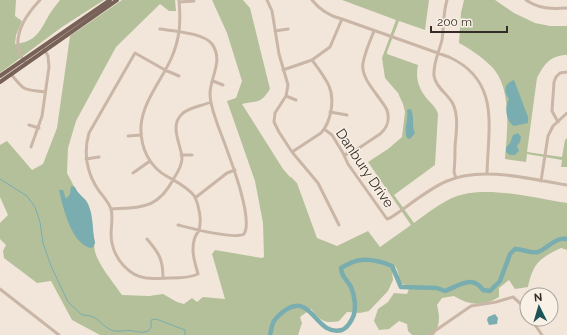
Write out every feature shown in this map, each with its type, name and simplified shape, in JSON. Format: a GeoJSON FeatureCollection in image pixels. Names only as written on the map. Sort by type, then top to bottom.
{"type":"FeatureCollection","features":[{"type":"Feature","properties":{"kind":"main road"},"geometry":{"type":"LineString","coordinates":[[0,76],[24,62],[110,0]]}},
{"type":"Feature","properties":{"kind":"main road"},"geometry":{"type":"LineString","coordinates":[[44,48],[117,0]]}},
{"type":"Feature","properties":{"kind":"main road"},"geometry":{"type":"LineString","coordinates":[[0,82],[24,62]]}},
{"type":"Feature","properties":{"kind":"street"},"geometry":{"type":"LineString","coordinates":[[24,62],[18,49],[18,34],[29,13],[40,0]]}},
{"type":"Feature","properties":{"kind":"street"},"geometry":{"type":"LineString","coordinates":[[267,0],[272,11],[275,31],[288,85],[286,96],[275,113],[274,122],[292,152],[318,183],[339,224]]}},
{"type":"Feature","properties":{"kind":"street"},"geometry":{"type":"LineString","coordinates":[[312,0],[333,17],[458,61],[467,68],[478,80],[485,92],[489,111],[487,174]]}},
{"type":"Feature","properties":{"kind":"street"},"geometry":{"type":"LineString","coordinates":[[447,0],[442,38],[434,64],[437,84],[452,102],[456,111],[457,124],[454,172],[456,178]]}},
{"type":"Feature","properties":{"kind":"street"},"geometry":{"type":"LineString","coordinates":[[526,0],[546,8],[567,8]]}},
{"type":"Feature","properties":{"kind":"street"},"geometry":{"type":"LineString","coordinates":[[179,76],[164,70],[135,53],[89,133],[86,147],[86,159],[91,177],[110,209],[112,243],[115,253],[119,260],[130,271],[145,278],[193,276],[198,274],[193,250],[196,234],[199,230],[200,214],[195,198],[190,192],[174,180],[164,175],[150,161],[144,149],[141,135],[142,118],[145,109],[164,70],[172,56],[180,32],[181,17],[179,1],[194,1]]}},
{"type":"Feature","properties":{"kind":"street"},"geometry":{"type":"LineString","coordinates":[[284,70],[312,60],[330,47],[342,19]]}},
{"type":"Feature","properties":{"kind":"street"},"geometry":{"type":"LineString","coordinates":[[160,29],[204,38],[215,50],[217,59],[210,94],[211,102],[234,170],[245,211],[247,229],[241,236],[237,236],[178,225]]}},
{"type":"Feature","properties":{"kind":"street"},"geometry":{"type":"LineString","coordinates":[[275,31],[288,29]]}},
{"type":"Feature","properties":{"kind":"street"},"geometry":{"type":"LineString","coordinates":[[344,156],[353,152],[384,131],[388,122],[388,110],[367,80],[363,70],[364,59],[374,31]]}},
{"type":"Feature","properties":{"kind":"street"},"geometry":{"type":"LineString","coordinates":[[32,147],[39,128],[50,63],[44,48]]}},
{"type":"Feature","properties":{"kind":"street"},"geometry":{"type":"LineString","coordinates":[[292,152],[324,129],[330,112],[331,95],[329,86],[312,60]]}},
{"type":"Feature","properties":{"kind":"street"},"geometry":{"type":"LineString","coordinates":[[558,122],[552,111],[554,82],[560,73],[567,72]]}},
{"type":"Feature","properties":{"kind":"street"},"geometry":{"type":"LineString","coordinates":[[11,74],[24,89],[45,92]]}},
{"type":"Feature","properties":{"kind":"street"},"geometry":{"type":"LineString","coordinates":[[213,81],[223,85]]}},
{"type":"Feature","properties":{"kind":"street"},"geometry":{"type":"LineString","coordinates":[[286,96],[296,100]]}},
{"type":"Feature","properties":{"kind":"street"},"geometry":{"type":"LineString","coordinates":[[110,209],[147,206],[164,194],[174,180],[181,163],[182,155],[176,131],[180,116],[190,109],[211,102]]}},
{"type":"Feature","properties":{"kind":"street"},"geometry":{"type":"LineString","coordinates":[[330,112],[347,115]]}},
{"type":"Feature","properties":{"kind":"street"},"geometry":{"type":"LineString","coordinates":[[541,181],[548,136],[550,131],[567,113]]}},
{"type":"Feature","properties":{"kind":"street"},"geometry":{"type":"LineString","coordinates":[[29,125],[39,128]]}},
{"type":"Feature","properties":{"kind":"street","name":"Danbury Drive"},"geometry":{"type":"LineString","coordinates":[[324,129],[332,135],[348,164],[387,219],[437,186],[456,178],[471,175],[487,174],[567,185]]}},
{"type":"Feature","properties":{"kind":"street"},"geometry":{"type":"LineString","coordinates":[[128,136],[141,135]]}},
{"type":"Feature","properties":{"kind":"street"},"geometry":{"type":"LineString","coordinates":[[182,155],[192,155]]}},
{"type":"Feature","properties":{"kind":"street"},"geometry":{"type":"LineString","coordinates":[[86,159],[100,157]]}},
{"type":"Feature","properties":{"kind":"street"},"geometry":{"type":"LineString","coordinates":[[133,173],[150,161]]}},
{"type":"Feature","properties":{"kind":"street"},"geometry":{"type":"LineString","coordinates":[[195,198],[227,173],[234,170]]}},
{"type":"Feature","properties":{"kind":"street"},"geometry":{"type":"LineString","coordinates":[[147,239],[160,256],[164,278]]}},
{"type":"Feature","properties":{"kind":"street"},"geometry":{"type":"LineString","coordinates":[[0,289],[59,335]]}},
{"type":"Feature","properties":{"kind":"street"},"geometry":{"type":"LineString","coordinates":[[429,335],[476,304],[514,298],[519,302]]}},
{"type":"Feature","properties":{"kind":"green space"},"geometry":{"type":"Polygon","coordinates":[[[0,0],[16,0],[15,16],[22,21],[16,35],[15,44],[28,41],[33,38],[40,31],[51,11],[60,0],[104,0],[62,27],[0,73],[0,0]]]}},
{"type":"Feature","properties":{"kind":"green space"},"geometry":{"type":"Polygon","coordinates":[[[122,0],[175,0],[176,11],[169,11],[160,4],[116,47],[76,121],[68,148],[67,173],[77,192],[88,204],[96,255],[104,270],[122,295],[149,296],[163,294],[177,302],[184,304],[192,298],[197,302],[203,297],[225,299],[212,254],[215,250],[262,258],[264,257],[263,223],[255,181],[227,101],[236,98],[242,81],[227,33],[212,0],[243,0],[250,8],[270,89],[261,100],[242,104],[283,169],[297,183],[317,238],[337,246],[368,231],[380,247],[411,225],[368,162],[388,149],[402,137],[405,112],[403,104],[398,93],[385,78],[382,58],[396,20],[342,0],[429,0],[425,30],[399,21],[387,54],[418,65],[417,75],[420,88],[438,114],[435,165],[394,195],[414,223],[442,203],[452,198],[478,192],[509,193],[567,203],[567,250],[561,248],[538,262],[532,272],[528,287],[519,287],[519,288],[515,289],[509,280],[499,288],[499,297],[488,302],[476,304],[465,302],[454,296],[442,298],[437,305],[439,320],[434,335],[412,335],[408,331],[407,324],[399,321],[389,329],[379,330],[374,321],[378,309],[388,302],[394,293],[407,294],[410,286],[405,285],[400,281],[395,266],[392,270],[393,280],[388,291],[369,311],[360,313],[347,312],[339,321],[326,322],[320,319],[311,309],[300,317],[302,323],[298,335],[100,335],[72,320],[51,281],[37,283],[4,258],[3,251],[6,245],[0,239],[0,223],[8,215],[0,197],[0,145],[7,141],[32,170],[43,164],[57,128],[70,36],[122,0]]]}},
{"type":"Feature","properties":{"kind":"green space"},"geometry":{"type":"Polygon","coordinates":[[[464,0],[495,0],[514,13],[535,23],[550,26],[567,26],[567,55],[561,55],[549,61],[542,68],[537,78],[527,152],[562,157],[565,140],[567,138],[567,167],[561,167],[562,160],[527,154],[526,162],[505,159],[507,110],[503,86],[498,75],[484,59],[459,43],[461,13],[464,0]]]}},
{"type":"Feature","properties":{"kind":"water"},"geometry":{"type":"Polygon","coordinates":[[[514,80],[528,117],[528,123],[514,126],[508,118],[506,110],[509,99],[505,91],[506,86],[514,80]]]}},
{"type":"Feature","properties":{"kind":"water"},"geometry":{"type":"Polygon","coordinates":[[[411,109],[415,133],[410,139],[407,138],[406,131],[407,110],[411,109]]]}},
{"type":"Feature","properties":{"kind":"water"},"geometry":{"type":"Polygon","coordinates":[[[518,133],[521,137],[517,146],[519,151],[515,155],[510,155],[506,152],[506,148],[513,135],[518,133]]]}},
{"type":"Feature","properties":{"kind":"water"},"geometry":{"type":"Polygon","coordinates":[[[71,186],[75,187],[87,202],[90,209],[95,243],[91,248],[78,240],[66,215],[59,190],[63,190],[66,199],[70,194],[71,186]]]}},
{"type":"Feature","properties":{"kind":"water"},"geometry":{"type":"Polygon","coordinates":[[[495,314],[498,318],[497,324],[489,325],[487,320],[488,317],[495,314]]]}},
{"type":"Feature","properties":{"kind":"waterway"},"geometry":{"type":"LineString","coordinates":[[0,179],[27,196],[35,207],[40,222],[43,243],[51,266],[68,302],[82,315],[91,316],[109,329],[118,331],[148,331],[151,328],[151,320],[156,319],[185,330],[185,335]]}},
{"type":"Feature","properties":{"kind":"waterway"},"geometry":{"type":"LineString","coordinates":[[270,335],[274,321],[287,309],[295,306],[303,307],[308,310],[330,330],[335,331],[345,328],[349,324],[355,311],[354,295],[341,271],[341,268],[350,263],[360,260],[370,260],[392,266],[401,287],[437,288],[445,291],[460,284],[470,282],[479,285],[483,290],[490,291],[500,281],[510,254],[515,249],[538,252],[555,241],[567,239]]}}]}
